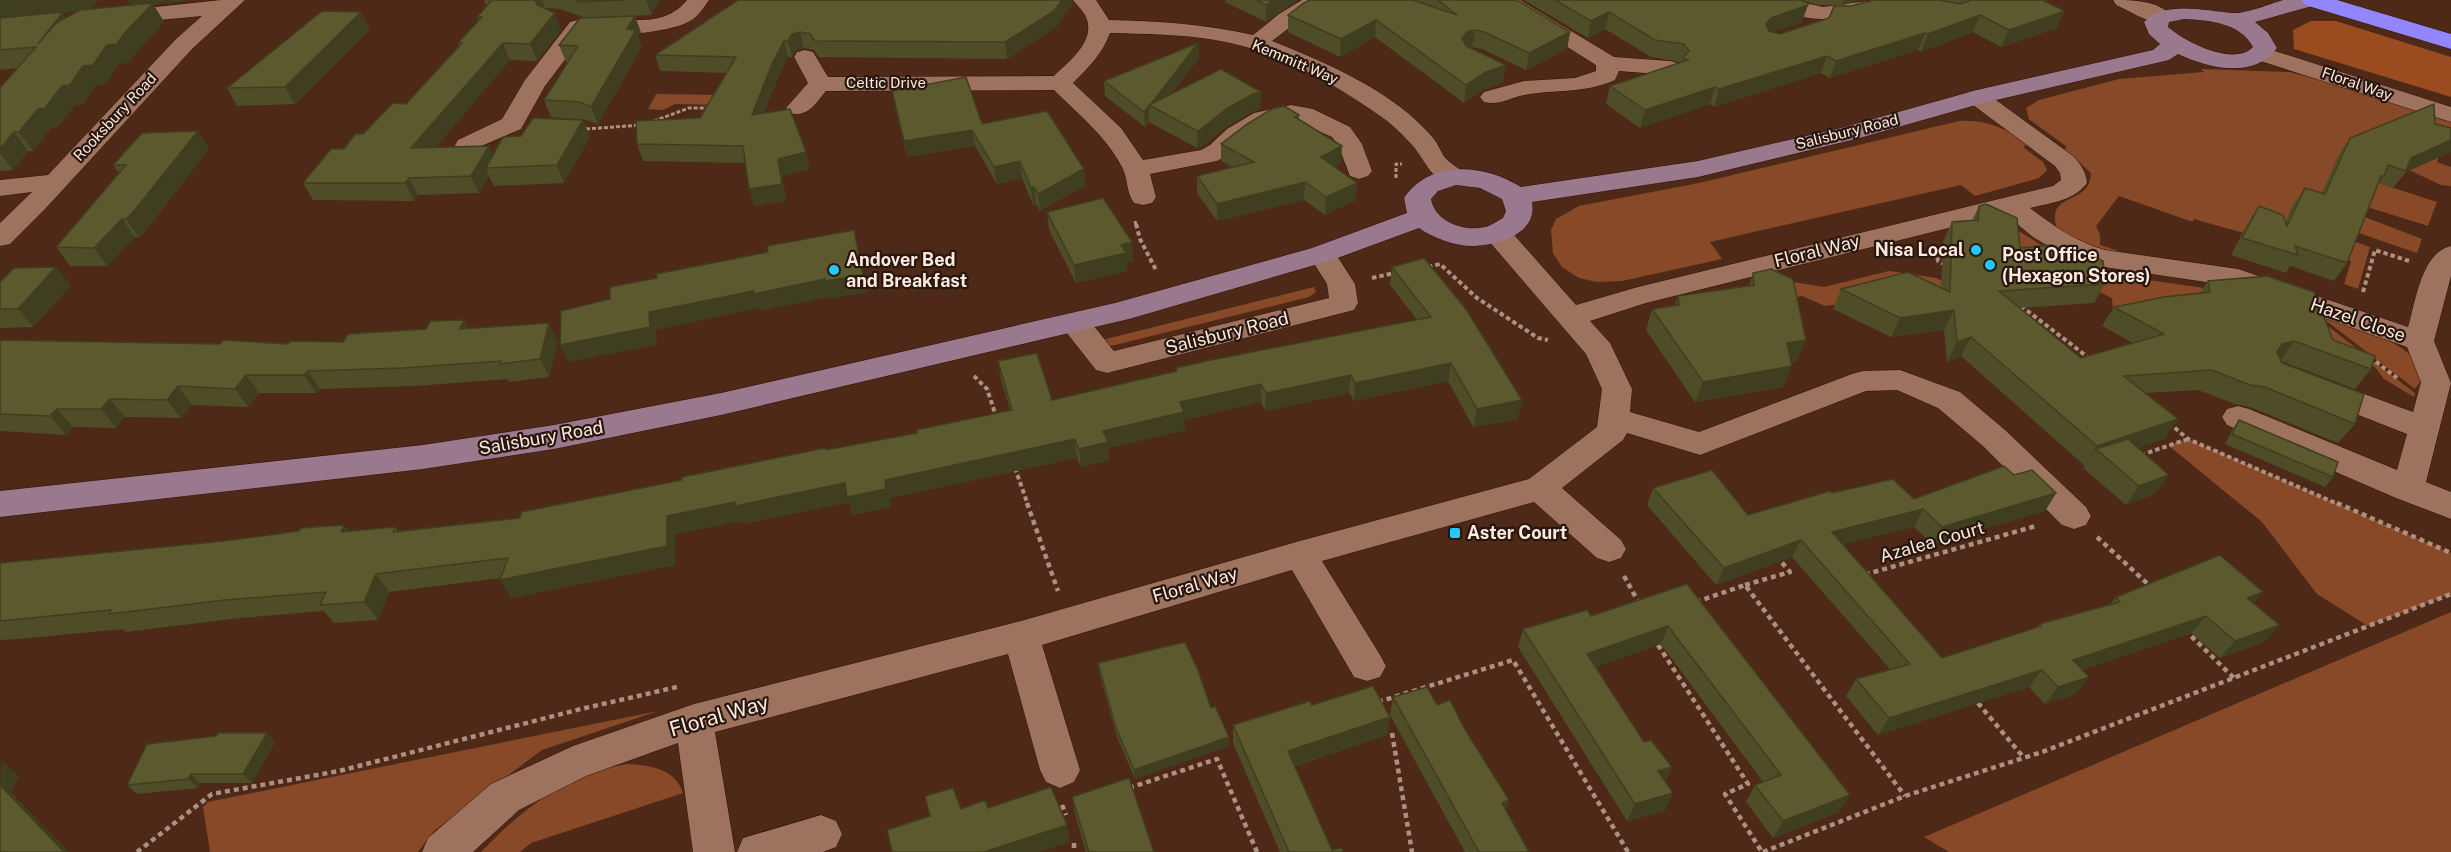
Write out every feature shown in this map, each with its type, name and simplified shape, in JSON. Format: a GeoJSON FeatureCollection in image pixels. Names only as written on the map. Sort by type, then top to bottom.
{"type":"FeatureCollection","features":[{"type":"Feature","properties":{"kind":"highway"},"geometry":{"type":"LineString","coordinates":[[2313,0],[2441,39]]}},
{"type":"Feature","properties":{"kind":"highway"},"geometry":{"type":"LineString","coordinates":[[2378,0],[2451,22]]}},
{"type":"Feature","properties":{"kind":"street"},"geometry":{"type":"LineString","coordinates":[[512,124],[522,101],[570,23],[660,24],[672,22],[684,17],[698,0]]}},
{"type":"Feature","properties":{"kind":"street"},"geometry":{"type":"LineString","coordinates":[[1084,0],[1098,16],[1101,26],[1098,40],[1089,54],[1060,83],[1112,133],[1136,169],[1143,196]]}},
{"type":"Feature","properties":{"kind":"street"},"geometry":{"type":"LineString","coordinates":[[1257,43],[1278,25],[1306,6],[1320,0]]}},
{"type":"Feature","properties":{"kind":"street"},"geometry":{"type":"LineString","coordinates":[[1503,0],[1526,11],[1599,55],[1608,63],[1670,68]]}},
{"type":"Feature","properties":{"kind":"street"},"geometry":{"type":"LineString","coordinates":[[1776,0],[1801,11],[1810,23],[1894,0]]}},
{"type":"Feature","properties":{"kind":"street"},"geometry":{"type":"LineString","coordinates":[[2124,0],[2161,17]]}},
{"type":"Feature","properties":{"kind":"street"},"geometry":{"type":"LineString","coordinates":[[2232,21],[2308,0]]}},
{"type":"Feature","properties":{"kind":"street"},"geometry":{"type":"LineString","coordinates":[[94,19],[228,4]]}},
{"type":"Feature","properties":{"kind":"street","name":"Rooksbury Road"},"geometry":{"type":"LineString","coordinates":[[0,238],[184,44],[228,4]]}},
{"type":"Feature","properties":{"kind":"street"},"geometry":{"type":"LineString","coordinates":[[2184,12],[2216,16],[2246,27],[2263,41],[2265,48],[2262,54],[2254,58],[2224,60],[2198,54],[2174,45],[2157,29],[2156,22],[2161,17],[2184,12]]}},
{"type":"Feature","properties":{"kind":"street","name":"Kemmitt Way"},"geometry":{"type":"LineString","coordinates":[[1101,26],[1173,28],[1216,33],[1257,43],[1297,59],[1350,86],[1394,114],[1425,144],[1444,169]]}},
{"type":"Feature","properties":{"kind":"street","name":"Salisbury Road"},"geometry":{"type":"LineString","coordinates":[[1514,196],[1698,169],[1847,134],[1977,97],[2161,55],[2174,45]]}},
{"type":"Feature","properties":{"kind":"street","name":"Floral Way"},"geometry":{"type":"LineString","coordinates":[[2262,54],[2451,115]]}},
{"type":"Feature","properties":{"kind":"street","name":"Celtic Drive"},"geometry":{"type":"LineString","coordinates":[[805,57],[820,84]]}},
{"type":"Feature","properties":{"kind":"street"},"geometry":{"type":"LineString","coordinates":[[1492,97],[1523,88],[1554,88],[1592,83],[1606,75],[1608,63]]}},
{"type":"Feature","properties":{"kind":"street"},"geometry":{"type":"LineString","coordinates":[[1504,71],[1535,87]]}},
{"type":"Feature","properties":{"kind":"street","name":"Celtic Drive"},"geometry":{"type":"LineString","coordinates":[[798,108],[820,84],[1060,83]]}},
{"type":"Feature","properties":{"kind":"street","name":"Floral Way"},"geometry":{"type":"LineString","coordinates":[[1570,316],[1638,296],[2062,192],[2074,183],[2073,172],[2064,162],[1977,97]]}},
{"type":"Feature","properties":{"kind":"street"},"geometry":{"type":"LineString","coordinates":[[1136,169],[1208,156],[1219,150],[1236,134],[1263,118],[1291,112],[1304,114],[1341,132],[1350,144],[1359,171]]}},
{"type":"Feature","properties":{"kind":"street"},"geometry":{"type":"LineString","coordinates":[[467,146],[512,124],[586,129]]}},
{"type":"Feature","properties":{"kind":"street"},"geometry":{"type":"LineString","coordinates":[[1444,169],[1493,182],[1514,196],[1520,209],[1518,218],[1509,229],[1498,234],[1470,237],[1455,235],[1430,225],[1422,218],[1417,209],[1416,200],[1420,191],[1444,169]]}},
{"type":"Feature","properties":{"kind":"street"},"geometry":{"type":"LineString","coordinates":[[0,188],[54,182]]}},
{"type":"Feature","properties":{"kind":"street","name":"Hazel Close"},"geometry":{"type":"LineString","coordinates":[[1996,207],[2075,250],[2104,258],[2238,278],[2419,340],[2448,257]]}},
{"type":"Feature","properties":{"kind":"street","name":"Salisbury Road"},"geometry":{"type":"LineString","coordinates":[[0,504],[423,457],[554,437],[721,404],[1074,323],[1322,254],[1422,218]]}},
{"type":"Feature","properties":{"kind":"street","name":"Floral Way"},"geometry":{"type":"LineString","coordinates":[[443,852],[506,797],[686,704],[1021,636],[1300,554],[1540,488],[1611,432],[1617,389],[1599,350],[1498,234]]}},
{"type":"Feature","properties":{"kind":"street"},"geometry":{"type":"LineString","coordinates":[[1322,254],[1341,284]]}},
{"type":"Feature","properties":{"kind":"street","name":"Salisbury Road"},"geometry":{"type":"LineString","coordinates":[[1074,323],[1107,363],[1344,303],[1341,284]]}},
{"type":"Feature","properties":{"kind":"street"},"geometry":{"type":"LineString","coordinates":[[2408,489],[2436,382],[2419,340]]}},
{"type":"Feature","properties":{"kind":"street"},"geometry":{"type":"LineString","coordinates":[[2290,378],[2424,428]]}},
{"type":"Feature","properties":{"kind":"street"},"geometry":{"type":"LineString","coordinates":[[1614,418],[1700,444],[1863,381],[1900,380],[1949,400],[1994,438],[2074,516]]}},
{"type":"Feature","properties":{"kind":"street"},"geometry":{"type":"LineString","coordinates":[[2238,417],[2451,506]]}},
{"type":"Feature","properties":{"kind":"street"},"geometry":{"type":"LineString","coordinates":[[1540,488],[1609,549]]}},
{"type":"Feature","properties":{"kind":"street"},"geometry":{"type":"LineString","coordinates":[[1300,554],[1368,679]]}},
{"type":"Feature","properties":{"kind":"street"},"geometry":{"type":"LineString","coordinates":[[1021,636],[1060,770]]}},
{"type":"Feature","properties":{"kind":"street"},"geometry":{"type":"LineString","coordinates":[[686,704],[714,852]]}},
{"type":"Feature","properties":{"kind":"street"},"geometry":{"type":"LineString","coordinates":[[758,852],[821,834]]}},
{"type":"Feature","properties":{"kind":"path"},"geometry":{"type":"LineString","coordinates":[[652,122],[689,108],[711,108]]}},
{"type":"Feature","properties":{"kind":"path"},"geometry":{"type":"LineString","coordinates":[[586,129],[643,125]]}},
{"type":"Feature","properties":{"kind":"path"},"geometry":{"type":"LineString","coordinates":[[1396,184],[1396,164],[1444,169]]}},
{"type":"Feature","properties":{"kind":"path"},"geometry":{"type":"LineString","coordinates":[[1143,196],[1128,199],[1140,239],[1160,278]]}},
{"type":"Feature","properties":{"kind":"path"},"geometry":{"type":"LineString","coordinates":[[1917,226],[1935,241],[1938,261],[1947,266]]}},
{"type":"Feature","properties":{"kind":"path"},"geometry":{"type":"LineString","coordinates":[[2355,319],[2375,250],[2448,257]]}},
{"type":"Feature","properties":{"kind":"path"},"geometry":{"type":"LineString","coordinates":[[1418,269],[1440,264],[1477,298],[1538,338],[1599,350]]}},
{"type":"Feature","properties":{"kind":"path"},"geometry":{"type":"LineString","coordinates":[[1341,284],[1396,273]]}},
{"type":"Feature","properties":{"kind":"path"},"geometry":{"type":"LineString","coordinates":[[2016,304],[2035,315],[2098,366]]}},
{"type":"Feature","properties":{"kind":"path"},"geometry":{"type":"LineString","coordinates":[[950,353],[987,389],[999,423]]}},
{"type":"Feature","properties":{"kind":"path"},"geometry":{"type":"LineString","coordinates":[[2161,417],[2188,439],[2451,553]]}},
{"type":"Feature","properties":{"kind":"path"},"geometry":{"type":"LineString","coordinates":[[2139,455],[2188,439]]}},
{"type":"Feature","properties":{"kind":"path"},"geometry":{"type":"LineString","coordinates":[[1011,457],[1059,593],[1047,596]]}},
{"type":"Feature","properties":{"kind":"path"},"geometry":{"type":"LineString","coordinates":[[2074,516],[2159,594]]}},
{"type":"Feature","properties":{"kind":"path","name":"Azalea Court"},"geometry":{"type":"LineString","coordinates":[[1874,584],[1867,574],[2074,516]]}},
{"type":"Feature","properties":{"kind":"path"},"geometry":{"type":"LineString","coordinates":[[1609,549],[1641,606],[1638,612]]}},
{"type":"Feature","properties":{"kind":"path"},"geometry":{"type":"LineString","coordinates":[[1694,603],[1790,572],[1775,555]]}},
{"type":"Feature","properties":{"kind":"path"},"geometry":{"type":"LineString","coordinates":[[1745,585],[1905,796]]}},
{"type":"Feature","properties":{"kind":"path"},"geometry":{"type":"LineString","coordinates":[[1658,645],[1748,784],[1725,794],[1763,852],[1905,796],[2024,758],[2451,594]]}},
{"type":"Feature","properties":{"kind":"path"},"geometry":{"type":"LineString","coordinates":[[2183,629],[2234,678]]}},
{"type":"Feature","properties":{"kind":"path"},"geometry":{"type":"LineString","coordinates":[[1376,702],[1513,660],[1628,852]]}},
{"type":"Feature","properties":{"kind":"path"},"geometry":{"type":"LineString","coordinates":[[1368,679],[1380,710]]}},
{"type":"Feature","properties":{"kind":"path"},"geometry":{"type":"LineString","coordinates":[[1978,703],[2024,758]]}},
{"type":"Feature","properties":{"kind":"path"},"geometry":{"type":"LineString","coordinates":[[137,852],[212,794],[339,771],[581,709],[686,704]]}},
{"type":"Feature","properties":{"kind":"path"},"geometry":{"type":"LineString","coordinates":[[1392,733],[1412,852]]}},
{"type":"Feature","properties":{"kind":"path"},"geometry":{"type":"LineString","coordinates":[[1118,791],[1217,759],[1257,852]]}},
{"type":"Feature","properties":{"kind":"path"},"geometry":{"type":"LineString","coordinates":[[1063,809],[1074,805]]}},
{"type":"Feature","properties":{"kind":"path"},"geometry":{"type":"LineString","coordinates":[[1074,843],[1074,852]]}},
{"type":"Feature","properties":{"kind":"shaded area"},"geometry":{"type":"Polygon","coordinates":[[[2311,21],[2336,21],[2451,57],[2451,97],[2294,49],[2293,30],[2311,21]]]}},
{"type":"Feature","properties":{"kind":"shaded area"},"geometry":{"type":"Polygon","coordinates":[[[2201,69],[2289,72],[2342,85],[2451,122],[2451,150],[2442,147],[2437,162],[2451,167],[2451,186],[2441,185],[2409,170],[2375,182],[2437,202],[2428,226],[2361,205],[2357,214],[2422,239],[2417,253],[2353,231],[2293,205],[2288,218],[2370,247],[2358,289],[2344,284],[2351,261],[2194,219],[2193,222],[2119,196],[2096,226],[2100,235],[2100,245],[2131,255],[2109,256],[2057,229],[2055,217],[2057,209],[2062,203],[2084,191],[2089,184],[2091,173],[2078,161],[2061,152],[2067,147],[2029,119],[2026,108],[2039,100],[2119,79],[2204,72],[2201,69]]]}},
{"type":"Feature","properties":{"kind":"shaded area"},"geometry":{"type":"Polygon","coordinates":[[[656,94],[723,95],[718,105],[675,104],[663,110],[648,109],[656,94]]]}},
{"type":"Feature","properties":{"kind":"shaded area"},"geometry":{"type":"Polygon","coordinates":[[[1959,121],[1987,123],[2012,134],[2029,144],[2023,147],[2043,162],[2047,170],[2039,178],[1975,196],[1961,185],[1710,242],[1722,259],[1622,281],[1597,282],[1579,278],[1562,267],[1553,253],[1551,230],[1556,219],[1579,206],[1699,183],[1959,121]]]}},
{"type":"Feature","properties":{"kind":"shaded area"},"geometry":{"type":"Polygon","coordinates":[[[1989,226],[2017,230],[2046,248],[2089,268],[2127,277],[2218,290],[2325,324],[2415,393],[2414,397],[2384,379],[2375,367],[2350,357],[2113,310],[2112,298],[2041,264],[1989,226]]]}},
{"type":"Feature","properties":{"kind":"shaded area"},"geometry":{"type":"Polygon","coordinates":[[[1889,271],[1936,278],[1953,286],[1973,285],[1825,306],[1802,296],[1785,300],[1717,293],[1775,279],[1824,287],[1889,271]]]}},
{"type":"Feature","properties":{"kind":"shaded area"},"geometry":{"type":"Polygon","coordinates":[[[1314,287],[1316,292],[1309,297],[1115,345],[1109,346],[1098,341],[1314,287]]]}},
{"type":"Feature","properties":{"kind":"shaded area"},"geometry":{"type":"Polygon","coordinates":[[[2330,318],[2379,336],[2404,350],[2420,368],[2421,381],[2415,389],[2324,319],[2330,318]]]}},
{"type":"Feature","properties":{"kind":"shaded area"},"geometry":{"type":"Polygon","coordinates":[[[2188,439],[2451,553],[2451,594],[2368,626],[2317,594],[2262,522],[2168,445],[2188,439]]]}},
{"type":"Feature","properties":{"kind":"shaded area"},"geometry":{"type":"Polygon","coordinates":[[[2451,612],[2451,852],[1949,852],[1924,837],[2451,612]]]}},
{"type":"Feature","properties":{"kind":"shaded area"},"geometry":{"type":"Polygon","coordinates":[[[658,711],[542,750],[434,831],[418,852],[210,852],[203,807],[208,802],[658,711]]]}},
{"type":"Feature","properties":{"kind":"shaded area"},"geometry":{"type":"Polygon","coordinates":[[[626,764],[643,765],[668,773],[683,793],[531,843],[520,852],[481,852],[515,820],[554,790],[587,775],[626,764]]]}},
{"type":"Feature","properties":{"kind":"building"},"geometry":{"type":"Polygon","coordinates":[[[492,0],[535,0],[537,5],[555,13],[530,44],[503,43],[411,148],[489,146],[471,176],[409,178],[405,183],[303,183],[331,149],[344,149],[355,134],[363,134],[393,103],[406,104],[462,43],[458,43],[482,17],[477,17],[492,0]]]}},
{"type":"Feature","properties":{"kind":"building"},"geometry":{"type":"Polygon","coordinates":[[[575,0],[624,0],[581,2],[575,0]]]}},
{"type":"Feature","properties":{"kind":"building"},"geometry":{"type":"Polygon","coordinates":[[[738,0],[1062,0],[1054,11],[1005,42],[815,41],[810,34],[800,32],[792,34],[788,41],[784,41],[772,64],[752,115],[790,109],[806,152],[778,159],[782,184],[749,189],[743,146],[637,144],[636,121],[700,118],[736,57],[655,55],[738,0]]]}},
{"type":"Feature","properties":{"kind":"building"},"geometry":{"type":"Polygon","coordinates":[[[1256,0],[1274,0],[1266,5],[1256,0]]]}},
{"type":"Feature","properties":{"kind":"building"},"geometry":{"type":"Polygon","coordinates":[[[1310,0],[1413,0],[1457,15],[1438,0],[1517,0],[1570,32],[1529,53],[1484,32],[1475,30],[1467,32],[1462,38],[1466,46],[1506,65],[1486,72],[1466,85],[1376,20],[1341,39],[1288,15],[1310,0]]]}},
{"type":"Feature","properties":{"kind":"building"},"geometry":{"type":"Polygon","coordinates":[[[1555,0],[1800,0],[1808,3],[1808,5],[1771,18],[1766,24],[1769,31],[1780,34],[1829,18],[1834,6],[1851,6],[1874,0],[1938,0],[1960,4],[1970,0],[2042,0],[2065,11],[2009,30],[1980,15],[1928,34],[1925,33],[1836,61],[1827,56],[1719,89],[1715,87],[1645,110],[1610,86],[1688,60],[1683,58],[1689,51],[1684,44],[1655,40],[1609,12],[1591,21],[1555,0]]]}},
{"type":"Feature","properties":{"kind":"building"},"geometry":{"type":"Polygon","coordinates":[[[153,3],[117,44],[107,45],[93,65],[83,66],[70,85],[62,86],[45,108],[38,109],[19,132],[14,132],[0,149],[0,88],[36,47],[0,50],[0,18],[63,12],[38,44],[56,23],[80,10],[153,3]]]}},
{"type":"Feature","properties":{"kind":"building"},"geometry":{"type":"Polygon","coordinates":[[[322,11],[361,12],[285,87],[227,88],[322,11]]]}},
{"type":"Feature","properties":{"kind":"building"},"geometry":{"type":"Polygon","coordinates":[[[635,16],[627,29],[636,30],[591,107],[580,102],[544,100],[578,46],[559,45],[580,18],[635,16]]]}},
{"type":"Feature","properties":{"kind":"building"},"geometry":{"type":"Polygon","coordinates":[[[1198,43],[1144,112],[1104,81],[1198,43]]]}},
{"type":"Feature","properties":{"kind":"building"},"geometry":{"type":"Polygon","coordinates":[[[1221,69],[1261,92],[1226,109],[1197,131],[1149,105],[1221,69]]]}},
{"type":"Feature","properties":{"kind":"building"},"geometry":{"type":"Polygon","coordinates":[[[966,77],[982,124],[1047,111],[1084,169],[1038,194],[1034,187],[1031,188],[1020,161],[994,167],[972,130],[904,141],[892,91],[966,77]]]}},
{"type":"Feature","properties":{"kind":"building"},"geometry":{"type":"Polygon","coordinates":[[[2434,104],[2435,124],[2451,128],[2451,140],[2411,158],[2406,171],[2388,165],[2384,176],[2381,176],[2347,263],[2295,246],[2298,255],[2242,238],[2259,206],[2283,215],[2287,226],[2305,188],[2325,194],[2350,138],[2434,104]]]}},
{"type":"Feature","properties":{"kind":"building"},"geometry":{"type":"Polygon","coordinates":[[[1284,106],[1299,115],[1295,117],[1342,146],[1321,157],[1357,183],[1326,197],[1305,182],[1217,204],[1197,176],[1254,162],[1221,144],[1247,124],[1272,109],[1284,106]]]}},
{"type":"Feature","properties":{"kind":"building"},"geometry":{"type":"Polygon","coordinates":[[[533,118],[583,120],[557,165],[486,168],[503,137],[521,136],[533,118]]]}},
{"type":"Feature","properties":{"kind":"building"},"geometry":{"type":"Polygon","coordinates":[[[198,131],[134,211],[126,219],[122,219],[94,248],[56,247],[126,165],[113,165],[142,133],[198,131]]]}},
{"type":"Feature","properties":{"kind":"building"},"geometry":{"type":"Polygon","coordinates":[[[1103,198],[1132,242],[1121,245],[1126,253],[1074,265],[1047,212],[1103,198]]]}},
{"type":"Feature","properties":{"kind":"building"},"geometry":{"type":"Polygon","coordinates":[[[1986,204],[2017,218],[2020,248],[2052,245],[2068,253],[2083,251],[2103,261],[2105,284],[1999,291],[2081,358],[2164,334],[2114,307],[2164,297],[2210,292],[2208,281],[2267,276],[2314,292],[2333,340],[2375,356],[2371,369],[2294,341],[2282,344],[2277,352],[2282,363],[2364,394],[2355,424],[2265,387],[2250,385],[2212,370],[2124,376],[2178,419],[2097,446],[1971,337],[1957,342],[1954,310],[1900,318],[1841,289],[1908,272],[1950,292],[1952,222],[1978,220],[1979,206],[1986,204]]]}},
{"type":"Feature","properties":{"kind":"building"},"geometry":{"type":"Polygon","coordinates":[[[854,230],[863,275],[825,281],[825,279],[754,294],[754,291],[649,312],[650,327],[560,345],[561,311],[610,299],[610,287],[657,278],[656,274],[768,252],[767,246],[854,230]]]}},
{"type":"Feature","properties":{"kind":"building"},"geometry":{"type":"Polygon","coordinates":[[[1424,258],[1466,309],[1522,400],[1477,409],[1451,363],[1355,383],[1351,375],[1266,393],[1261,384],[1180,402],[1184,412],[1103,431],[1108,442],[1079,449],[1075,439],[885,480],[886,489],[847,497],[845,483],[735,506],[735,502],[667,516],[667,546],[500,580],[508,558],[376,574],[364,602],[320,605],[326,592],[225,600],[109,614],[111,610],[0,621],[0,563],[224,541],[299,531],[301,528],[344,525],[341,532],[395,527],[393,532],[520,518],[521,512],[682,480],[682,477],[825,448],[826,450],[917,433],[916,430],[1012,410],[998,361],[1037,353],[1052,400],[1177,371],[1176,368],[1206,361],[1431,317],[1392,267],[1424,258]]]}},
{"type":"Feature","properties":{"kind":"building"},"geometry":{"type":"Polygon","coordinates":[[[56,267],[18,309],[0,309],[0,282],[14,268],[56,267]]]}},
{"type":"Feature","properties":{"kind":"building"},"geometry":{"type":"Polygon","coordinates":[[[1771,269],[1793,279],[1806,340],[1787,343],[1792,366],[1703,382],[1652,309],[1679,305],[1678,296],[1754,285],[1753,273],[1771,269]]]}},
{"type":"Feature","properties":{"kind":"building"},"geometry":{"type":"Polygon","coordinates":[[[464,320],[460,329],[549,323],[540,359],[500,364],[501,361],[403,368],[308,371],[304,375],[246,375],[235,389],[178,386],[167,400],[110,399],[101,409],[57,409],[50,416],[0,414],[0,340],[220,344],[224,340],[288,344],[290,341],[343,342],[348,334],[426,329],[430,321],[464,320]]]}},
{"type":"Feature","properties":{"kind":"building"},"geometry":{"type":"Polygon","coordinates":[[[2239,420],[2338,462],[2333,477],[2232,434],[2239,420]]]}},
{"type":"Feature","properties":{"kind":"building"},"geometry":{"type":"Polygon","coordinates":[[[2128,439],[2169,475],[2139,486],[2096,449],[2128,439]]]}},
{"type":"Feature","properties":{"kind":"building"},"geometry":{"type":"Polygon","coordinates":[[[2004,466],[2014,475],[2032,470],[2056,493],[1942,527],[1923,509],[1832,532],[1942,658],[2041,626],[2039,624],[2120,602],[2116,597],[2220,555],[2263,592],[2247,598],[2280,625],[2235,641],[2206,616],[2073,660],[2089,677],[2058,687],[2042,670],[1889,718],[1856,679],[1910,664],[1801,540],[1724,568],[1653,488],[1712,470],[1748,515],[1830,491],[1832,493],[1893,479],[1914,499],[2004,466]]]}},
{"type":"Feature","properties":{"kind":"building"},"geometry":{"type":"Polygon","coordinates":[[[1687,584],[1850,795],[1783,821],[1755,785],[1781,775],[1668,626],[1587,654],[1644,742],[1651,740],[1672,767],[1658,771],[1673,793],[1635,804],[1523,629],[1587,610],[1591,616],[1687,584]]]}},
{"type":"Feature","properties":{"kind":"building"},"geometry":{"type":"Polygon","coordinates":[[[1185,642],[1198,670],[1211,708],[1215,706],[1229,737],[1134,770],[1116,728],[1098,663],[1185,642]]]}},
{"type":"Feature","properties":{"kind":"building"},"geometry":{"type":"Polygon","coordinates":[[[1373,686],[1390,717],[1288,751],[1332,850],[1342,848],[1343,852],[1289,852],[1233,725],[1310,701],[1312,705],[1373,686]]]}},
{"type":"Feature","properties":{"kind":"building"},"geometry":{"type":"Polygon","coordinates":[[[1427,687],[1437,705],[1450,700],[1464,728],[1509,800],[1502,803],[1529,852],[1479,852],[1393,697],[1427,687]]]}},
{"type":"Feature","properties":{"kind":"building"},"geometry":{"type":"Polygon","coordinates":[[[218,733],[267,733],[243,774],[191,774],[188,779],[127,785],[147,744],[216,736],[218,733]]]}},
{"type":"Feature","properties":{"kind":"building"},"geometry":{"type":"Polygon","coordinates":[[[1129,778],[1154,852],[1089,852],[1072,797],[1129,778]]]}},
{"type":"Feature","properties":{"kind":"building"},"geometry":{"type":"Polygon","coordinates":[[[0,785],[64,852],[0,852],[0,785]]]}},
{"type":"Feature","properties":{"kind":"building"},"geometry":{"type":"Polygon","coordinates":[[[1051,787],[1067,825],[984,852],[892,852],[887,830],[930,816],[925,796],[953,788],[961,809],[985,800],[988,808],[1051,787]]]}},
{"type":"Feature","properties":{"kind":"place","name":"Nisa Local"},"geometry":{"type":"Point","coordinates":[1976,250]}},
{"type":"Feature","properties":{"kind":"place","name":"Post Office (Hexagon Stores)"},"geometry":{"type":"Point","coordinates":[1990,265]}},
{"type":"Feature","properties":{"kind":"place","name":"Andover Bed and Breakfast"},"geometry":{"type":"Point","coordinates":[834,270]}},
{"type":"Feature","properties":{"kind":"place","name":"Aster Court"},"geometry":{"type":"Point","coordinates":[1455,533]}}]}
